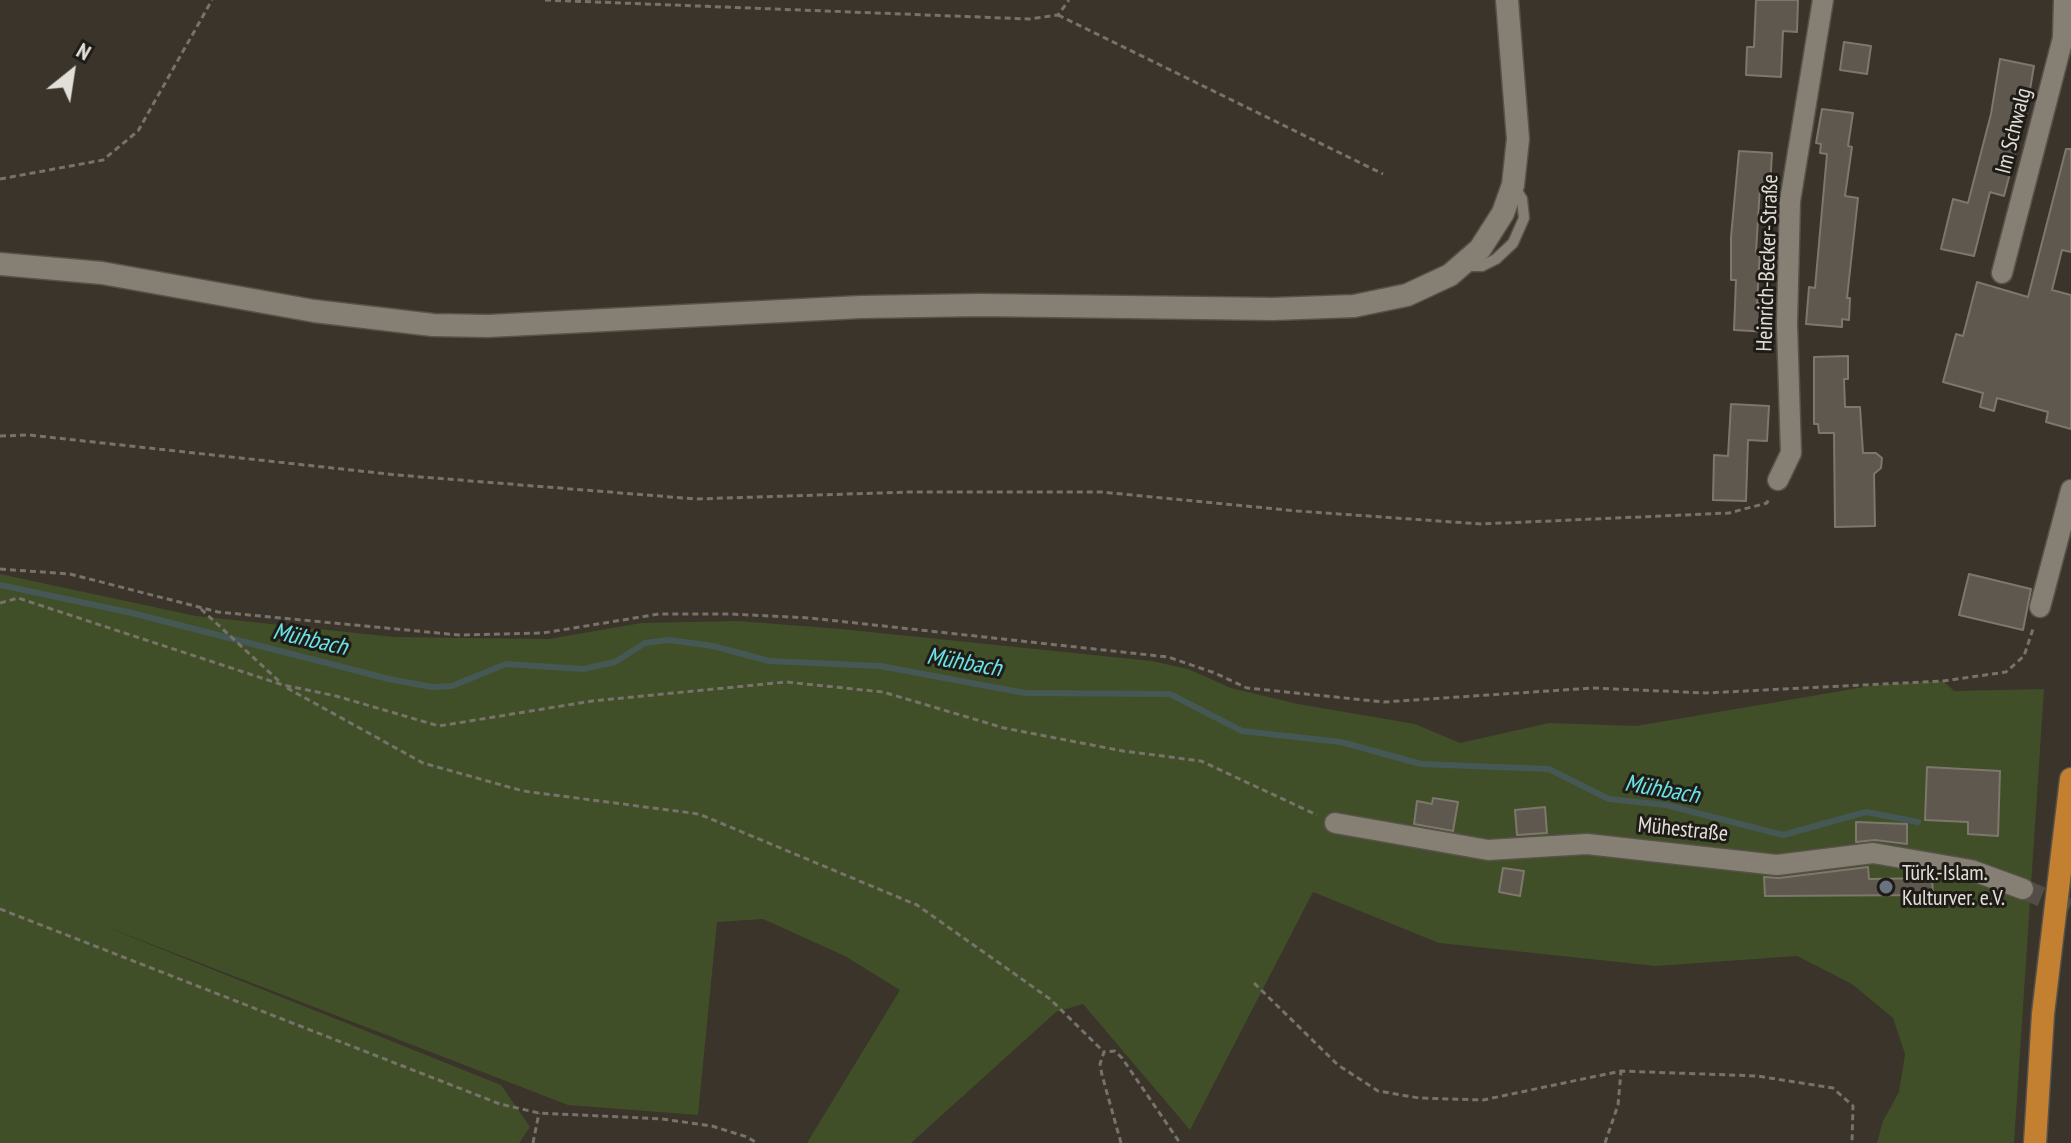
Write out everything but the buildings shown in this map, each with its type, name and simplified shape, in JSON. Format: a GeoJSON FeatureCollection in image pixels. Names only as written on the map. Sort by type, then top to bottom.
{"type":"FeatureCollection","features":[{"type":"Feature","properties":{"kind":"highway"},"geometry":{"type":"LineString","coordinates":[[2035,1143],[2043,1014],[2071,779]]}},
{"type":"Feature","properties":{"kind":"highway"},"geometry":{"type":"LineString","coordinates":[[2060,875],[2071,846]]}},
{"type":"Feature","properties":{"kind":"main road"},"geometry":{"type":"LineString","coordinates":[[0,264],[102,273],[374,320],[488,326],[861,307],[980,305],[1325,309],[1407,295],[1437,283],[1463,266],[1480,249],[1497,225],[1513,185],[1518,139],[1507,0]]}},
{"type":"Feature","properties":{"kind":"street","name":"Heinrich-Becker-Straße"},"geometry":{"type":"LineString","coordinates":[[1778,480],[1791,453],[1787,324],[1790,201],[1823,0]]}},
{"type":"Feature","properties":{"kind":"street","name":"Im Schwalg"},"geometry":{"type":"LineString","coordinates":[[2002,273],[2063,38],[2064,0]]}},
{"type":"Feature","properties":{"kind":"street"},"geometry":{"type":"LineString","coordinates":[[2040,607],[2071,490]]}},
{"type":"Feature","properties":{"kind":"street","name":"Mühestraße"},"geometry":{"type":"LineString","coordinates":[[1335,823],[1488,850],[1587,844],[1777,865],[1873,853],[1971,870],[2023,889]]}},
{"type":"Feature","properties":{"kind":"path"},"geometry":{"type":"LineString","coordinates":[[0,179],[103,160],[138,131],[212,0]]}},
{"type":"Feature","properties":{"kind":"path"},"geometry":{"type":"LineString","coordinates":[[545,0],[1029,19],[1058,15],[1383,174]]}},
{"type":"Feature","properties":{"kind":"path"},"geometry":{"type":"LineString","coordinates":[[1058,15],[1069,0]]}},
{"type":"Feature","properties":{"kind":"path"},"geometry":{"type":"LineString","coordinates":[[0,436],[29,435],[397,475],[696,499],[910,492],[1101,492],[1297,511],[1481,524],[1729,513],[1767,503],[1778,480]]}},
{"type":"Feature","properties":{"kind":"path"},"geometry":{"type":"LineString","coordinates":[[0,569],[70,574],[233,613],[459,635],[543,633],[659,614],[810,618],[1168,657],[1247,688],[1384,702],[1593,688],[1706,693],[1943,681],[2006,672],[2024,656],[2040,607]]}},
{"type":"Feature","properties":{"kind":"path"},"geometry":{"type":"LineString","coordinates":[[0,603],[18,598],[283,685],[336,696],[439,726],[592,701],[786,682],[883,692],[1004,728],[1123,751],[1201,761],[1335,823]]}},
{"type":"Feature","properties":{"kind":"path"},"geometry":{"type":"LineString","coordinates":[[199,607],[283,685],[423,763],[523,791],[699,814],[917,905],[1050,999],[1104,1052],[1115,1051],[1180,1143]]}},
{"type":"Feature","properties":{"kind":"path"},"geometry":{"type":"LineString","coordinates":[[0,909],[500,1104],[539,1113],[684,1121],[728,1130],[757,1143]]}},
{"type":"Feature","properties":{"kind":"path"},"geometry":{"type":"LineString","coordinates":[[1254,983],[1338,1065],[1378,1091],[1419,1098],[1483,1100],[1621,1071],[1757,1076],[1833,1088],[1853,1106],[1852,1143]]}},
{"type":"Feature","properties":{"kind":"path"},"geometry":{"type":"LineString","coordinates":[[1104,1052],[1100,1064],[1102,1075],[1121,1143]]}},
{"type":"Feature","properties":{"kind":"path"},"geometry":{"type":"LineString","coordinates":[[1605,1143],[1618,1105],[1621,1071]]}},
{"type":"Feature","properties":{"kind":"path"},"geometry":{"type":"LineString","coordinates":[[533,1143],[539,1113]]}},
{"type":"Feature","properties":{"kind":"green space"},"geometry":{"type":"Polygon","coordinates":[[[0,574],[196,616],[394,637],[549,639],[641,623],[739,621],[1152,661],[1188,669],[1231,688],[1298,704],[1415,724],[1460,743],[1549,723],[1636,726],[1876,685],[1943,681],[1954,691],[2044,689],[2014,1143],[1877,1143],[1883,1121],[1899,1092],[1905,1054],[1893,1018],[1852,984],[1797,956],[1656,966],[1439,943],[1313,892],[1190,1130],[1083,1004],[1056,1012],[911,1143],[807,1143],[900,990],[845,956],[763,919],[717,922],[698,1115],[568,1105],[99,924],[501,1085],[530,1127],[519,1143],[0,1143],[0,574]]]}},
{"type":"Feature","properties":{"kind":"waterway","name":"Mühbach"},"geometry":{"type":"LineString","coordinates":[[0,585],[132,613],[389,679],[432,687],[452,686],[506,664],[583,669],[615,662],[645,643],[669,640],[713,646],[769,661],[880,666],[1025,693],[1170,694],[1242,731],[1341,742],[1421,764],[1549,769],[1609,799],[1666,805],[1783,835],[1866,812],[1918,822]]}},
{"type":"Feature","properties":{"kind":"tunnel"},"geometry":{"type":"LineString","coordinates":[[2023,889],[2071,909]]}},
{"type":"Feature","properties":{"kind":"place","name":"Türk.-Islam. Kulturver. e.V."},"geometry":{"type":"Point","coordinates":[1886,887]}}]}
